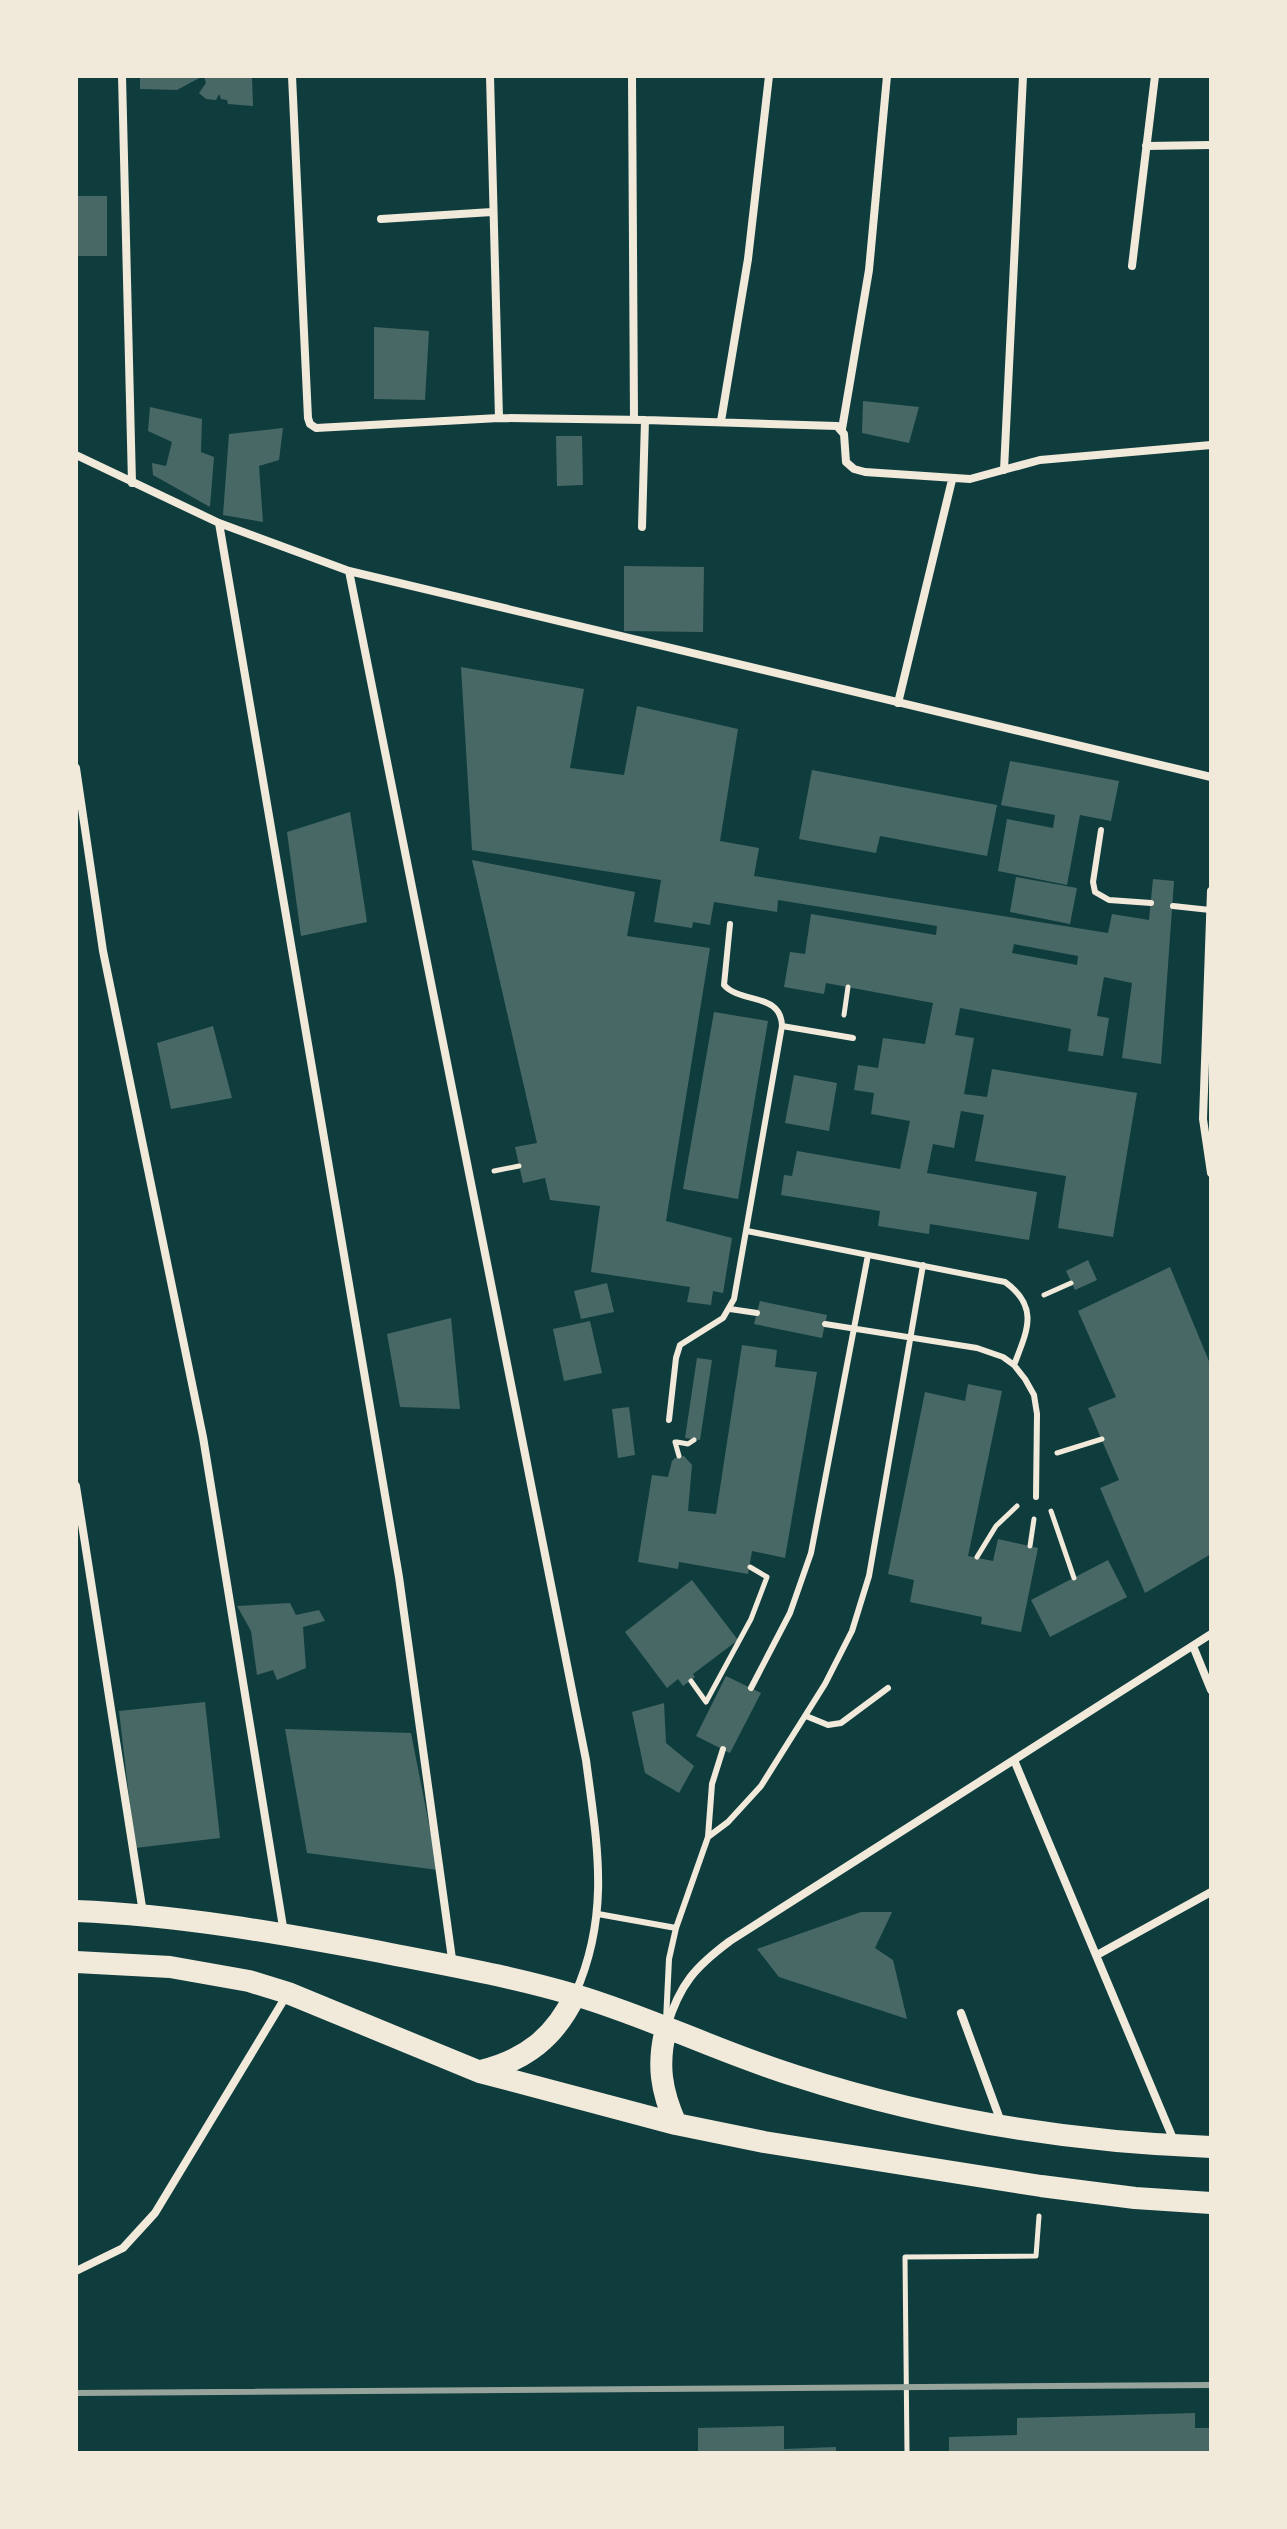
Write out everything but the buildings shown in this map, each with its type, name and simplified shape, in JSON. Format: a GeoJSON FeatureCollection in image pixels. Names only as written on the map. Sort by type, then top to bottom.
{"type":"FeatureCollection","features":[{"type":"Feature","properties":{"kind":"highway"},"geometry":{"type":"LineString","coordinates":[[76,1911],[143,1914],[284,1934],[500,1975],[630,2013],[798,2077],[865,2096],[1003,2127],[1211,2147]]}},
{"type":"Feature","properties":{"kind":"highway"},"geometry":{"type":"LineString","coordinates":[[76,1962],[196,1970],[249,1981],[288,1993],[480,2072],[676,2124],[764,2142],[1041,2186],[1135,2198],[1211,2203]]}},
{"type":"Feature","properties":{"kind":"highway"},"geometry":{"type":"LineString","coordinates":[[480,2072],[521,2058],[538,2046],[554,2031],[575,1995]]}},
{"type":"Feature","properties":{"kind":"highway"},"geometry":{"type":"LineString","coordinates":[[666,2029],[659,2067],[662,2087],[676,2124]]}},
{"type":"Feature","properties":{"kind":"street"},"geometry":{"type":"LineString","coordinates":[[122,76],[132,483]]}},
{"type":"Feature","properties":{"kind":"street"},"geometry":{"type":"LineString","coordinates":[[292,76],[308,418],[316,428],[499,418],[721,421],[837,426],[842,429]]}},
{"type":"Feature","properties":{"kind":"street"},"geometry":{"type":"LineString","coordinates":[[490,76],[499,418]]}},
{"type":"Feature","properties":{"kind":"street"},"geometry":{"type":"LineString","coordinates":[[632,76],[634,419]]}},
{"type":"Feature","properties":{"kind":"street"},"geometry":{"type":"LineString","coordinates":[[721,421],[748,259],[769,76]]}},
{"type":"Feature","properties":{"kind":"street"},"geometry":{"type":"LineString","coordinates":[[887,76],[869,270],[842,429],[846,462],[854,469],[952,480],[988,476],[1040,460],[1211,445]]}},
{"type":"Feature","properties":{"kind":"street"},"geometry":{"type":"LineString","coordinates":[[1004,470],[1023,76]]}},
{"type":"Feature","properties":{"kind":"street"},"geometry":{"type":"LineString","coordinates":[[1132,266],[1155,76]]}},
{"type":"Feature","properties":{"kind":"street"},"geometry":{"type":"LineString","coordinates":[[1146,146],[1211,145]]}},
{"type":"Feature","properties":{"kind":"street"},"geometry":{"type":"LineString","coordinates":[[381,219],[492,212]]}},
{"type":"Feature","properties":{"kind":"street"},"geometry":{"type":"LineString","coordinates":[[642,527],[645,420]]}},
{"type":"Feature","properties":{"kind":"street"},"geometry":{"type":"LineString","coordinates":[[76,455],[219,523],[349,571],[1211,777]]}},
{"type":"Feature","properties":{"kind":"street"},"geometry":{"type":"LineString","coordinates":[[898,703],[952,480]]}},
{"type":"Feature","properties":{"kind":"street"},"geometry":{"type":"LineString","coordinates":[[219,523],[399,1577],[453,1966]]}},
{"type":"Feature","properties":{"kind":"street"},"geometry":{"type":"LineString","coordinates":[[349,571],[586,1760],[599,1888],[598,1914],[590,1955],[575,1995]]}},
{"type":"Feature","properties":{"kind":"street"},"geometry":{"type":"LineString","coordinates":[[76,768],[103,951],[203,1437],[284,1934]]}},
{"type":"Feature","properties":{"kind":"street"},"geometry":{"type":"LineString","coordinates":[[1211,891],[1208,1084],[1203,1119],[1211,1173]]}},
{"type":"Feature","properties":{"kind":"street"},"geometry":{"type":"LineString","coordinates":[[76,1486],[143,1914]]}},
{"type":"Feature","properties":{"kind":"street"},"geometry":{"type":"LineString","coordinates":[[666,2029],[676,1997],[710,1956],[1211,1634]]}},
{"type":"Feature","properties":{"kind":"street"},"geometry":{"type":"LineString","coordinates":[[1193,1646],[1211,1690]]}},
{"type":"Feature","properties":{"kind":"street"},"geometry":{"type":"LineString","coordinates":[[1014,1760],[1176,2146]]}},
{"type":"Feature","properties":{"kind":"street"},"geometry":{"type":"LineString","coordinates":[[1097,1955],[1211,1892]]}},
{"type":"Feature","properties":{"kind":"street"},"geometry":{"type":"LineString","coordinates":[[76,2271],[123,2248],[155,2213],[288,1993]]}},
{"type":"Feature","properties":{"kind":"street"},"geometry":{"type":"LineString","coordinates":[[961,2013],[1003,2127]]}},
{"type":"Feature","properties":{"kind":"lane"},"geometry":{"type":"LineString","coordinates":[[1101,830],[1093,882],[1095,892],[1109,900],[1151,903]]}},
{"type":"Feature","properties":{"kind":"lane"},"geometry":{"type":"LineString","coordinates":[[1173,906],[1210,910]]}},
{"type":"Feature","properties":{"kind":"lane"},"geometry":{"type":"LineString","coordinates":[[669,1420],[680,1345],[715,1325],[730,1309],[737,1289],[782,1026],[779,1013],[770,1003],[730,991],[724,985],[730,924]]}},
{"type":"Feature","properties":{"kind":"lane"},"geometry":{"type":"LineString","coordinates":[[782,1026],[853,1038]]}},
{"type":"Feature","properties":{"kind":"lane"},"geometry":{"type":"LineString","coordinates":[[747,1231],[1005,1282],[1017,1291],[1029,1317],[1027,1332],[1014,1365]]}},
{"type":"Feature","properties":{"kind":"lane"},"geometry":{"type":"LineString","coordinates":[[751,1688],[785,1624],[805,1573],[868,1255]]}},
{"type":"Feature","properties":{"kind":"lane"},"geometry":{"type":"LineString","coordinates":[[708,1837],[728,1822],[761,1786],[806,1716],[852,1631],[869,1576],[923,1265]]}},
{"type":"Feature","properties":{"kind":"lane"},"geometry":{"type":"LineString","coordinates":[[730,1309],[757,1313]]}},
{"type":"Feature","properties":{"kind":"lane"},"geometry":{"type":"LineString","coordinates":[[825,1324],[990,1351],[1014,1365],[1034,1395],[1037,1414],[1036,1497]]}},
{"type":"Feature","properties":{"kind":"lane"},"geometry":{"type":"LineString","coordinates":[[806,1716],[828,1725],[841,1723],[888,1688]]}},
{"type":"Feature","properties":{"kind":"lane"},"geometry":{"type":"LineString","coordinates":[[666,2029],[668,1974],[676,1928],[708,1837],[712,1784],[723,1749]]}},
{"type":"Feature","properties":{"kind":"lane"},"geometry":{"type":"LineString","coordinates":[[598,1914],[676,1928]]}},
{"type":"Feature","properties":{"kind":"path"},"geometry":{"type":"LineString","coordinates":[[1037,1459],[1102,1439]]}},
{"type":"Feature","properties":{"kind":"path"},"geometry":{"type":"LineString","coordinates":[[676,1442],[685,1445],[694,1440]]}},
{"type":"Feature","properties":{"kind":"path"},"geometry":{"type":"LineString","coordinates":[[977,1557],[1004,1516],[1036,1497],[1048,1506],[1056,1519],[1074,1578]]}},
{"type":"Feature","properties":{"kind":"path"},"geometry":{"type":"LineString","coordinates":[[691,1681],[706,1702],[751,1619],[767,1577],[750,1567]]}},
{"type":"Feature","properties":{"kind":"path"},"geometry":{"type":"LineString","coordinates":[[907,2453],[905,2257],[1036,2256],[1041,2186]]}},
{"type":"Feature","properties":{"kind":"railway"},"geometry":{"type":"LineString","coordinates":[[76,2393],[1211,2385]]}}]}
